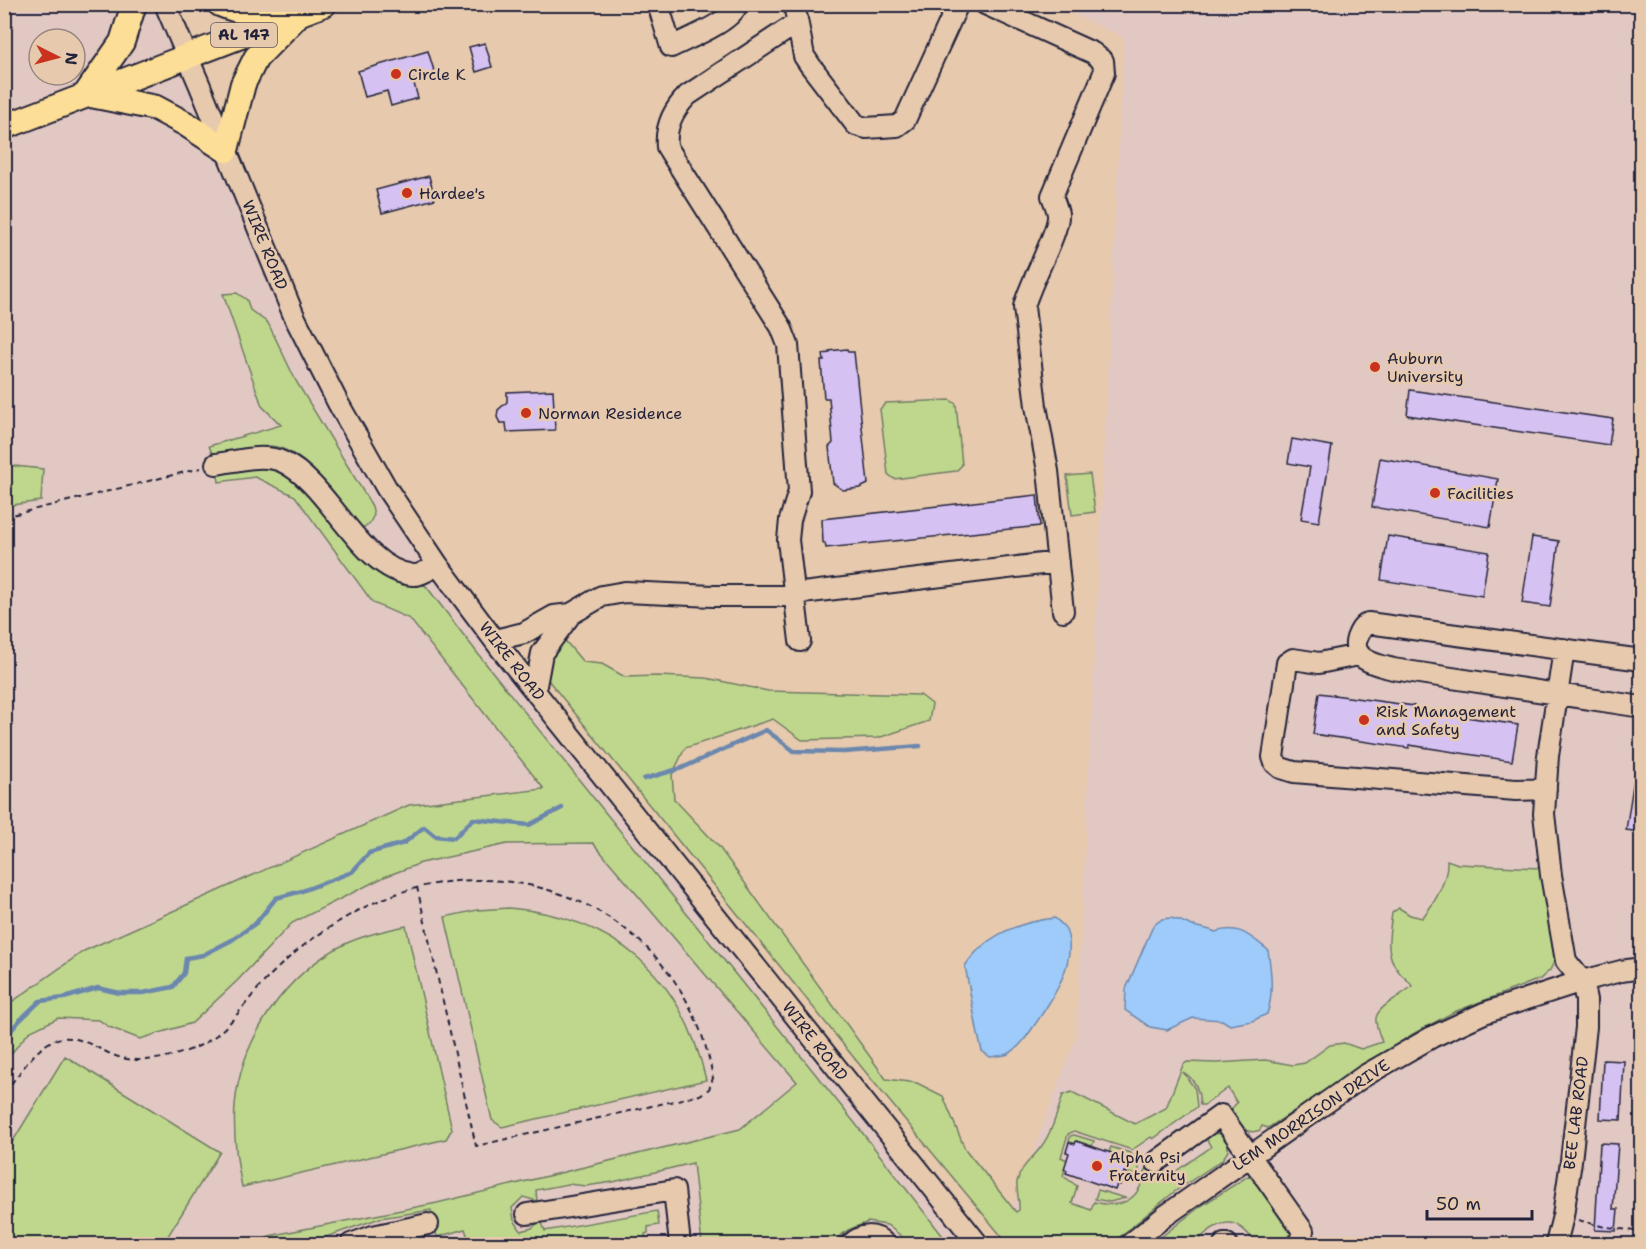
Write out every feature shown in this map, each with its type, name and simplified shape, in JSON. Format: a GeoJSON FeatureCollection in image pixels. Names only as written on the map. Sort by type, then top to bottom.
{"type":"FeatureCollection","features":[{"type":"Feature","properties":{"kind":"main road"},"geometry":{"type":"LineString","coordinates":[[134,4],[122,42],[87,94],[156,108],[226,150],[243,84],[256,58],[300,13]]}},
{"type":"Feature","properties":{"kind":"main road"},"geometry":{"type":"LineString","coordinates":[[220,4],[231,9],[274,16],[300,13]]}},
{"type":"Feature","properties":{"kind":"main road","name":"AL 147"},"geometry":{"type":"LineString","coordinates":[[4,127],[324,4]]}},
{"type":"Feature","properties":{"kind":"street","name":"WIRE ROAD"},"geometry":{"type":"LineString","coordinates":[[165,4],[294,316],[338,403],[387,489],[438,565],[495,640],[978,1245]]}},
{"type":"Feature","properties":{"kind":"street"},"geometry":{"type":"LineString","coordinates":[[658,4],[671,47],[727,18],[736,10],[737,4]]}},
{"type":"Feature","properties":{"kind":"street"},"geometry":{"type":"LineString","coordinates":[[800,641],[788,540],[790,520],[799,491],[788,345],[781,327],[668,147],[666,134],[676,108],[688,95],[796,14],[804,56],[856,124],[866,128],[897,126],[905,120],[958,4]]}},
{"type":"Feature","properties":{"kind":"street"},"geometry":{"type":"LineString","coordinates":[[985,4],[1094,53],[1103,62],[1104,67],[1101,84],[1052,196],[1058,216],[1056,225],[1027,293],[1024,307],[1036,406],[1048,471],[1063,611]]}},
{"type":"Feature","properties":{"kind":"street"},"geometry":{"type":"LineString","coordinates":[[216,464],[265,457],[284,462],[303,476],[339,514],[372,555],[397,571],[415,576],[438,565]]}},
{"type":"Feature","properties":{"kind":"street"},"geometry":{"type":"LineString","coordinates":[[535,691],[542,653],[571,614],[602,596],[625,592],[747,597],[778,596],[1058,562]]}},
{"type":"Feature","properties":{"kind":"street"},"geometry":{"type":"LineString","coordinates":[[495,640],[524,633],[554,616],[571,614]]}},
{"type":"Feature","properties":{"kind":"street"},"geometry":{"type":"LineString","coordinates":[[1641,660],[1368,622],[1357,637],[1356,645],[1359,655],[1366,661],[1393,669],[1641,707]]}},
{"type":"Feature","properties":{"kind":"street"},"geometry":{"type":"LineString","coordinates":[[1564,649],[1548,756],[1544,814],[1551,875],[1566,961],[1582,981]]}},
{"type":"Feature","properties":{"kind":"street"},"geometry":{"type":"LineString","coordinates":[[1359,655],[1319,663],[1293,659],[1287,663],[1274,757],[1275,763],[1281,768],[1294,772],[1516,790],[1546,789]]}},
{"type":"Feature","properties":{"kind":"street","name":"LEM MORRISON DRIVE"},"geometry":{"type":"LineString","coordinates":[[1130,1245],[1165,1216],[1364,1076],[1432,1037],[1484,1013],[1582,981],[1621,970],[1641,968]]}},
{"type":"Feature","properties":{"kind":"street","name":"BEE LAB ROAD"},"geometry":{"type":"LineString","coordinates":[[1556,1245],[1563,1216],[1586,1027],[1586,1000],[1582,981]]}},
{"type":"Feature","properties":{"kind":"street"},"geometry":{"type":"LineString","coordinates":[[1156,1162],[1221,1115],[1303,1231],[1300,1244]]}},
{"type":"Feature","properties":{"kind":"street"},"geometry":{"type":"LineString","coordinates":[[527,1214],[674,1190],[680,1245]]}},
{"type":"Feature","properties":{"kind":"street"},"geometry":{"type":"LineString","coordinates":[[351,1245],[373,1236],[428,1224]]}},
{"type":"Feature","properties":{"kind":"street"},"geometry":{"type":"LineString","coordinates":[[850,1245],[858,1238],[866,1236],[875,1237],[885,1245]]}},
{"type":"Feature","properties":{"kind":"path"},"geometry":{"type":"LineString","coordinates":[[4,517],[216,464]]}},
{"type":"Feature","properties":{"kind":"path"},"geometry":{"type":"LineString","coordinates":[[4,1092],[40,1049],[52,1041],[66,1037],[78,1039],[107,1053],[136,1060],[173,1056],[202,1044],[228,1025],[276,969],[316,936],[374,902],[417,887],[474,879],[533,885],[559,892],[594,909],[620,926],[651,952],[685,996],[705,1040],[714,1078],[712,1084],[700,1095],[476,1146],[417,887]]}},
{"type":"Feature","properties":{"kind":"path"},"geometry":{"type":"LineString","coordinates":[[1563,1216],[1601,1226],[1641,1232]]}},
{"type":"Feature","properties":{"kind":"shaded area"},"geometry":{"type":"Polygon","coordinates":[[[5,5],[165,5],[243,189],[387,489],[978,1244],[5,1244],[5,5]]]}},
{"type":"Feature","properties":{"kind":"shaded area","name":"Auburn University"},"geometry":{"type":"Polygon","coordinates":[[[1055,5],[1641,5],[1641,1244],[999,1244],[1076,1037],[1124,38],[1055,5]]]}},
{"type":"Feature","properties":{"kind":"green space"},"geometry":{"type":"Polygon","coordinates":[[[237,293],[247,300],[250,310],[268,323],[296,381],[372,506],[374,515],[369,524],[359,530],[320,478],[296,456],[283,449],[269,446],[214,458],[209,446],[281,425],[262,406],[223,294],[237,293]]]}},
{"type":"Feature","properties":{"kind":"green space"},"geometry":{"type":"Polygon","coordinates":[[[950,400],[956,404],[962,465],[956,471],[894,479],[888,474],[880,409],[886,403],[950,400]]]}},
{"type":"Feature","properties":{"kind":"green space"},"geometry":{"type":"Polygon","coordinates":[[[5,465],[43,469],[41,501],[5,506],[5,465]]]}},
{"type":"Feature","properties":{"kind":"green space"},"geometry":{"type":"Polygon","coordinates":[[[264,465],[286,471],[418,584],[426,586],[949,1244],[907,1244],[887,1225],[868,1222],[848,1230],[830,1244],[702,1244],[693,1163],[613,1182],[586,1186],[568,1184],[536,1190],[537,1201],[523,1197],[512,1208],[514,1220],[521,1231],[532,1228],[541,1220],[545,1231],[657,1211],[659,1225],[648,1227],[648,1233],[645,1234],[647,1244],[470,1244],[465,1229],[437,1237],[431,1210],[380,1218],[306,1244],[261,1244],[269,1236],[437,1203],[740,1129],[797,1082],[593,843],[507,844],[421,863],[384,877],[292,923],[237,981],[192,1023],[140,1039],[109,1027],[99,1020],[58,1018],[29,1032],[5,1061],[5,1007],[84,951],[409,805],[544,789],[410,619],[373,603],[295,496],[255,477],[219,482],[217,470],[264,465]]]}},
{"type":"Feature","properties":{"kind":"green space"},"geometry":{"type":"Polygon","coordinates":[[[1090,474],[1095,512],[1072,515],[1067,476],[1090,474]]]}},
{"type":"Feature","properties":{"kind":"green space"},"geometry":{"type":"Polygon","coordinates":[[[562,637],[583,662],[602,664],[625,677],[706,678],[768,691],[920,695],[932,704],[929,721],[878,738],[802,740],[773,719],[685,748],[672,775],[674,799],[719,847],[886,1079],[917,1083],[943,1096],[965,1149],[1016,1212],[1019,1210],[1017,1182],[1019,1177],[1048,1135],[1063,1095],[1072,1092],[1135,1124],[1166,1108],[1183,1065],[1187,1062],[1265,1060],[1293,1065],[1305,1063],[1330,1045],[1344,1043],[1361,1049],[1382,1042],[1376,1024],[1378,1014],[1381,1009],[1412,986],[1390,956],[1392,913],[1399,908],[1410,915],[1422,918],[1440,891],[1447,860],[1458,864],[1540,868],[1556,958],[1550,970],[1540,979],[1454,1012],[1413,1034],[1268,1128],[1262,1126],[1260,1130],[1250,1131],[1240,1127],[1232,1113],[1232,1108],[1237,1103],[1228,1088],[1204,1105],[1200,1105],[1196,1086],[1183,1072],[1195,1089],[1197,1107],[1153,1139],[1151,1137],[1132,1150],[1074,1131],[1068,1134],[1061,1157],[1067,1160],[1063,1176],[1077,1186],[1072,1203],[1091,1210],[1094,1202],[1121,1203],[1133,1197],[1137,1192],[1148,1166],[1163,1180],[1211,1147],[1206,1138],[1213,1133],[1221,1134],[1228,1142],[1228,1151],[1222,1160],[1174,1192],[1111,1244],[1008,1244],[548,680],[549,655],[562,637]]]}},
{"type":"Feature","properties":{"kind":"green space"},"geometry":{"type":"Polygon","coordinates":[[[509,908],[547,914],[581,924],[612,939],[638,958],[661,982],[680,1010],[695,1043],[706,1080],[502,1127],[492,1120],[445,917],[477,910],[509,908]]]}},
{"type":"Feature","properties":{"kind":"green space"},"geometry":{"type":"Polygon","coordinates":[[[406,926],[452,1129],[446,1139],[242,1187],[234,1126],[235,1105],[246,1056],[270,1011],[285,991],[323,957],[360,938],[406,926]]]}},
{"type":"Feature","properties":{"kind":"green space"},"geometry":{"type":"Polygon","coordinates":[[[65,1056],[220,1152],[163,1244],[5,1244],[5,1154],[65,1056]]]}},
{"type":"Feature","properties":{"kind":"green space"},"geometry":{"type":"Polygon","coordinates":[[[1070,1136],[1094,1141],[1092,1146],[1076,1141],[1075,1144],[1069,1142],[1070,1136]]]}},
{"type":"Feature","properties":{"kind":"green space"},"geometry":{"type":"Polygon","coordinates":[[[1111,1147],[1130,1153],[1139,1162],[1139,1172],[1135,1175],[1127,1172],[1131,1163],[1125,1161],[1126,1157],[1109,1152],[1111,1147]]]}},
{"type":"Feature","properties":{"kind":"green space"},"geometry":{"type":"Polygon","coordinates":[[[1248,1176],[1254,1177],[1293,1229],[1292,1240],[1287,1244],[1257,1244],[1240,1227],[1228,1223],[1214,1227],[1191,1244],[1152,1244],[1201,1206],[1248,1176]]]}},
{"type":"Feature","properties":{"kind":"green space"},"geometry":{"type":"Polygon","coordinates":[[[1098,1190],[1125,1198],[1110,1202],[1095,1199],[1098,1190]]]}},
{"type":"Feature","properties":{"kind":"water"},"geometry":{"type":"Polygon","coordinates":[[[1055,918],[1065,928],[1069,940],[1067,965],[1056,991],[1020,1044],[1008,1054],[990,1057],[982,1051],[965,966],[983,946],[1004,932],[1029,923],[1055,918]]]}},
{"type":"Feature","properties":{"kind":"water"},"geometry":{"type":"Polygon","coordinates":[[[1171,918],[1215,932],[1238,930],[1268,950],[1271,990],[1267,1014],[1252,1021],[1230,1025],[1222,1020],[1193,1018],[1167,1030],[1150,1027],[1125,1010],[1126,989],[1153,926],[1162,919],[1171,918]]]}},
{"type":"Feature","properties":{"kind":"building"},"geometry":{"type":"Polygon","coordinates":[[[485,43],[492,67],[476,72],[469,47],[485,43]]]}},
{"type":"Feature","properties":{"kind":"building"},"geometry":{"type":"Polygon","coordinates":[[[428,51],[435,74],[413,80],[418,98],[391,106],[387,91],[365,97],[358,71],[428,51]]]}},
{"type":"Feature","properties":{"kind":"building"},"geometry":{"type":"Polygon","coordinates":[[[429,176],[435,199],[382,213],[376,190],[429,176]]]}},
{"type":"Feature","properties":{"kind":"building"},"geometry":{"type":"Polygon","coordinates":[[[847,349],[848,352],[854,352],[868,484],[860,488],[843,490],[833,483],[829,447],[833,443],[829,398],[824,398],[821,361],[824,361],[823,354],[830,353],[829,351],[847,349]]]}},
{"type":"Feature","properties":{"kind":"building","name":"Norman Residence"},"geometry":{"type":"Polygon","coordinates":[[[553,390],[555,430],[507,432],[506,423],[500,423],[497,417],[498,410],[507,402],[507,392],[553,390]]]}},
{"type":"Feature","properties":{"kind":"building"},"geometry":{"type":"Polygon","coordinates":[[[1410,390],[1613,419],[1609,445],[1407,415],[1410,390]]]}},
{"type":"Feature","properties":{"kind":"building"},"geometry":{"type":"Polygon","coordinates":[[[1292,439],[1332,446],[1319,522],[1301,519],[1310,467],[1288,463],[1292,439]]]}},
{"type":"Feature","properties":{"kind":"building","name":"Facilities"},"geometry":{"type":"Polygon","coordinates":[[[1380,458],[1498,479],[1490,527],[1372,507],[1380,458]]]}},
{"type":"Feature","properties":{"kind":"building"},"geometry":{"type":"Polygon","coordinates":[[[1037,495],[1040,526],[826,548],[823,543],[822,519],[1037,495]]]}},
{"type":"Feature","properties":{"kind":"building","name":"Facilities"},"geometry":{"type":"Polygon","coordinates":[[[1388,536],[1489,552],[1482,596],[1381,580],[1388,536]]]}},
{"type":"Feature","properties":{"kind":"building"},"geometry":{"type":"Polygon","coordinates":[[[1532,537],[1559,541],[1550,607],[1522,603],[1532,537]]]}},
{"type":"Feature","properties":{"kind":"building"},"geometry":{"type":"Polygon","coordinates":[[[1319,693],[1414,706],[1414,709],[1518,725],[1512,761],[1409,745],[1409,748],[1313,734],[1319,693]]]}},
{"type":"Feature","properties":{"kind":"building"},"geometry":{"type":"Polygon","coordinates":[[[1635,772],[1641,772],[1641,832],[1626,830],[1635,772]]]}},
{"type":"Feature","properties":{"kind":"building"},"geometry":{"type":"Polygon","coordinates":[[[1603,1060],[1624,1061],[1621,1120],[1600,1119],[1603,1060]]]}},
{"type":"Feature","properties":{"kind":"building","name":"Alpha Psi Fraternity"},"geometry":{"type":"Polygon","coordinates":[[[1076,1141],[1126,1158],[1125,1161],[1131,1163],[1115,1190],[1066,1173],[1067,1170],[1064,1169],[1069,1153],[1066,1152],[1069,1142],[1075,1144],[1076,1141]]]}},
{"type":"Feature","properties":{"kind":"building"},"geometry":{"type":"Polygon","coordinates":[[[1600,1143],[1618,1144],[1613,1209],[1618,1209],[1616,1231],[1595,1230],[1600,1143]]]}},
{"type":"Feature","properties":{"kind":"waterway"},"geometry":{"type":"LineString","coordinates":[[644,779],[682,768],[766,730],[794,751],[844,752],[920,746]]}},
{"type":"Feature","properties":{"kind":"waterway"},"geometry":{"type":"LineString","coordinates":[[4,1039],[40,1001],[64,998],[98,988],[120,993],[143,993],[173,987],[184,973],[186,958],[203,955],[232,940],[256,923],[276,898],[352,872],[369,853],[404,843],[424,827],[435,836],[454,838],[473,819],[529,825],[562,808]]}},
{"type":"Feature","properties":{"kind":"place","name":"Circle K"},"geometry":{"type":"Point","coordinates":[396,74]}},
{"type":"Feature","properties":{"kind":"place","name":"Hardee's"},"geometry":{"type":"Point","coordinates":[407,193]}},
{"type":"Feature","properties":{"kind":"place","name":"Auburn University"},"geometry":{"type":"Point","coordinates":[1375,367]}},
{"type":"Feature","properties":{"kind":"place","name":"Norman Residence"},"geometry":{"type":"Point","coordinates":[526,413]}},
{"type":"Feature","properties":{"kind":"place","name":"Facilities"},"geometry":{"type":"Point","coordinates":[1435,493]}},
{"type":"Feature","properties":{"kind":"place","name":"Risk Management and Safety"},"geometry":{"type":"Point","coordinates":[1364,720]}},
{"type":"Feature","properties":{"kind":"place","name":"Alpha Psi Fraternity"},"geometry":{"type":"Point","coordinates":[1097,1166]}}]}
